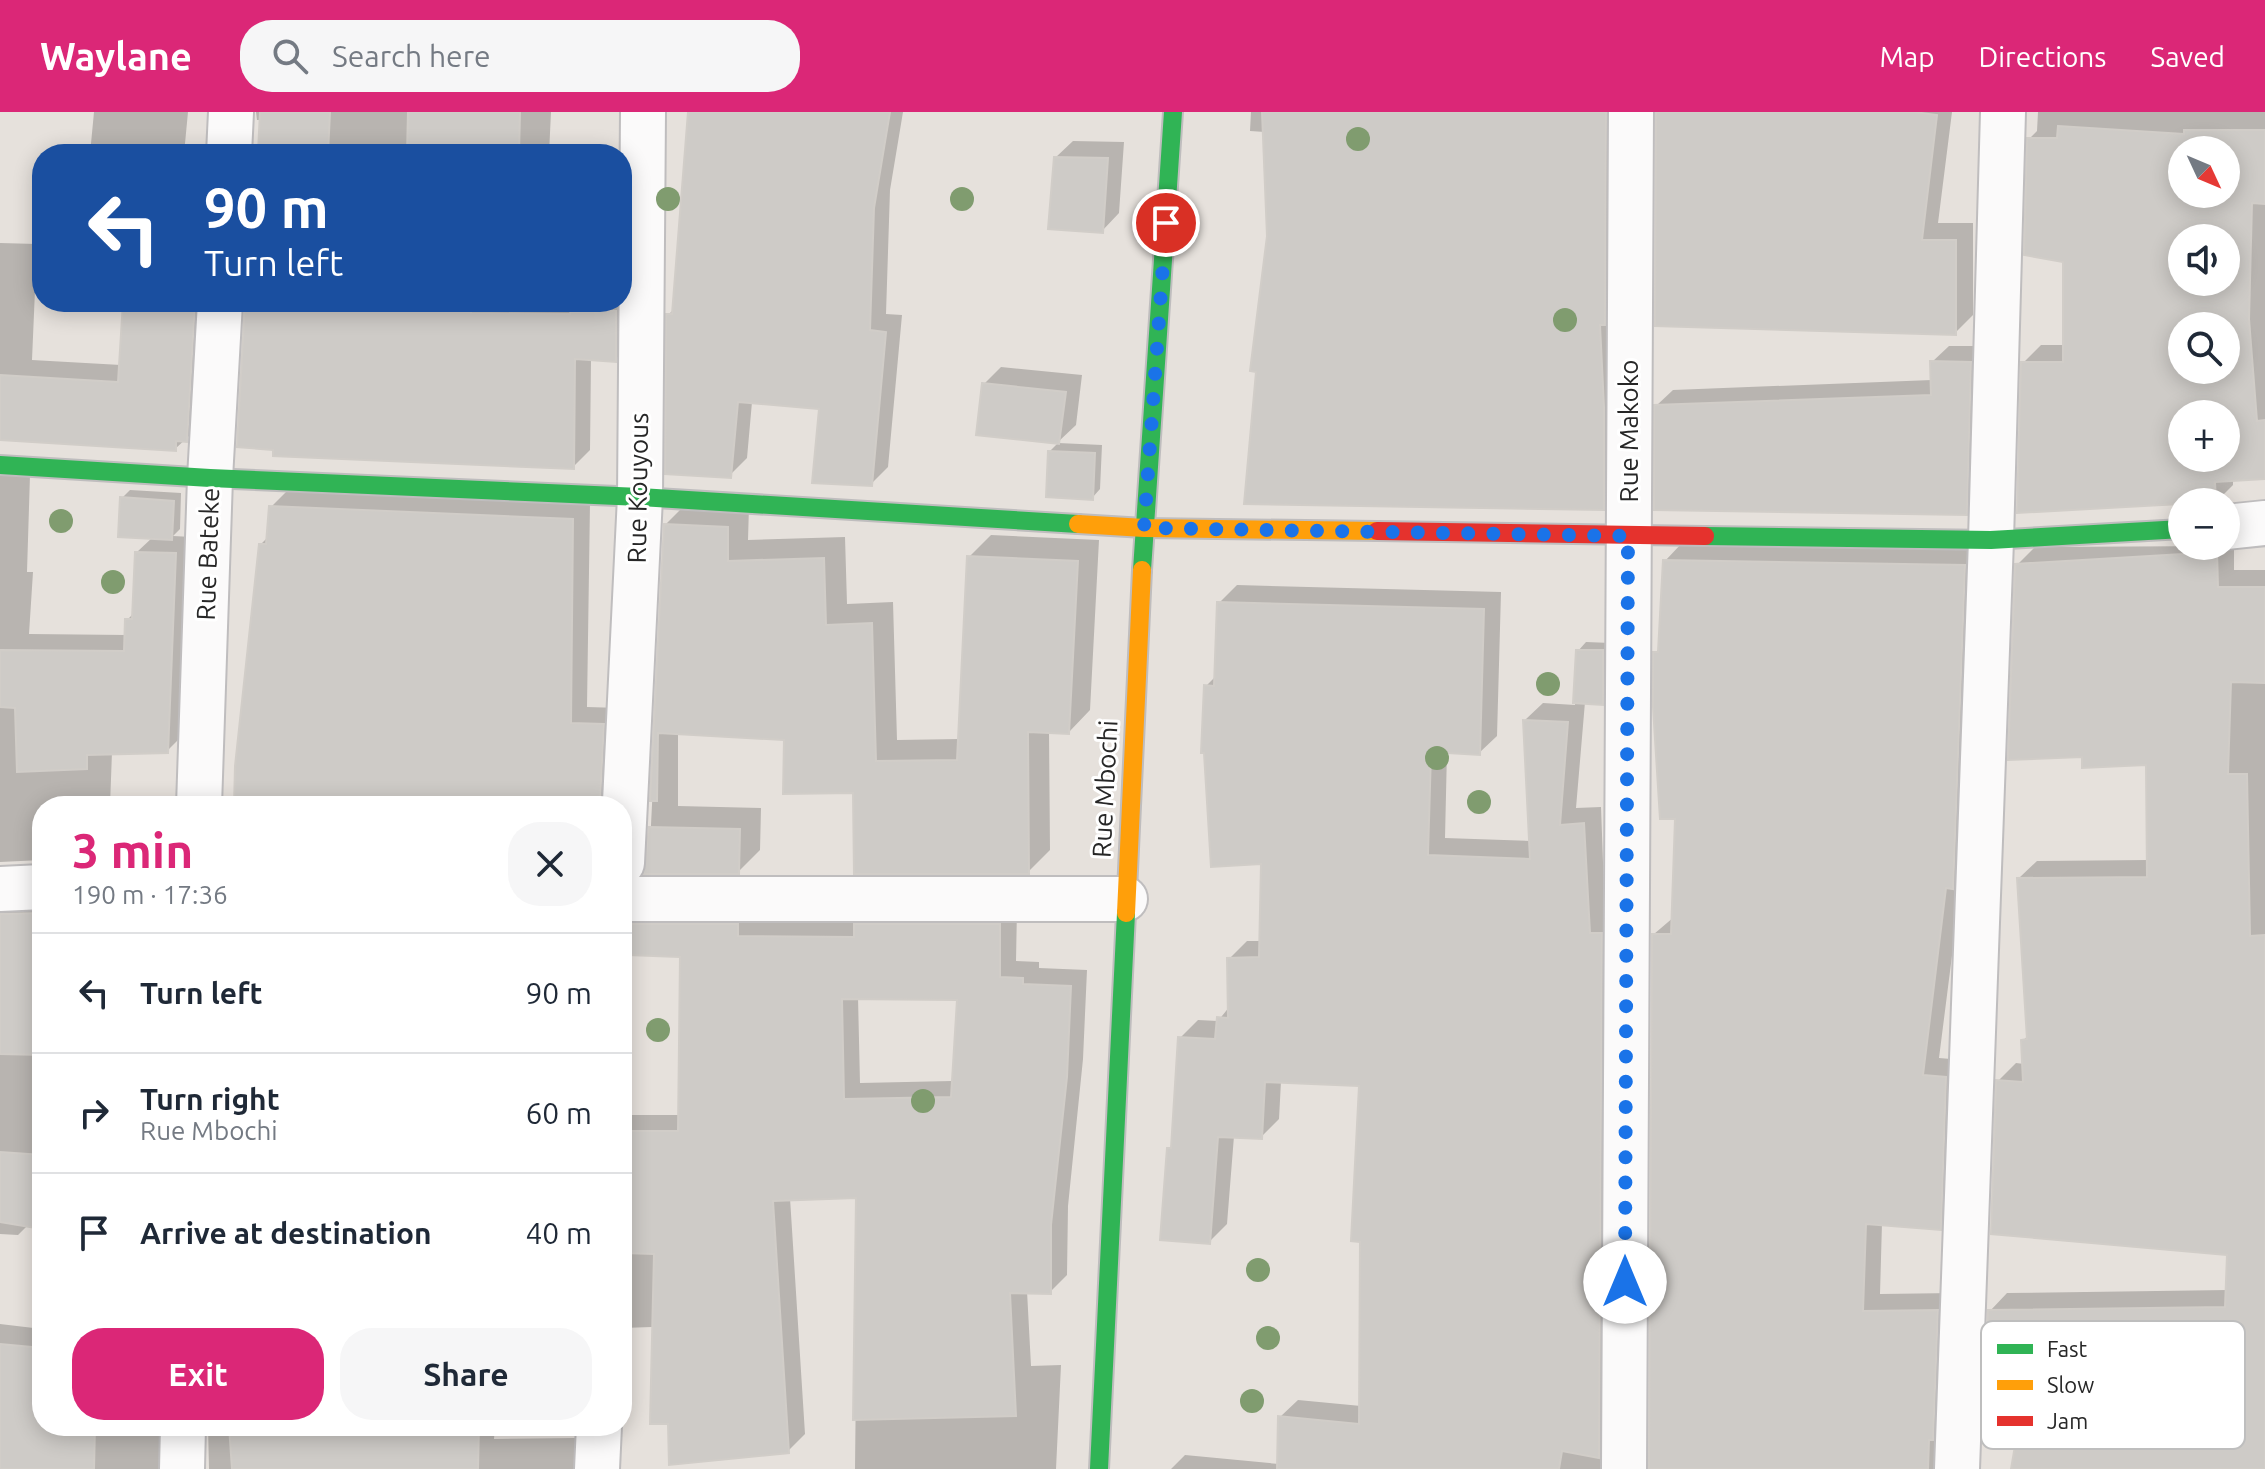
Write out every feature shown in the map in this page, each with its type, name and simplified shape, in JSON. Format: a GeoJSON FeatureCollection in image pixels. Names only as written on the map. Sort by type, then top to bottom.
{"type":"FeatureCollection","features":[{"type":"Feature","properties":{"kind":"street"},"geometry":{"type":"LineString","coordinates":[[229,144],[231,112]]}},
{"type":"Feature","properties":{"kind":"street","name":"Rue Kouyous"},"geometry":{"type":"LineString","coordinates":[[625,796],[640,497],[643,112]]}},
{"type":"Feature","properties":{"kind":"street","name":"Rue Mbochi"},"geometry":{"type":"LineString","coordinates":[[1099,1469],[1144,528],[1173,112]]}},
{"type":"Feature","properties":{"kind":"street","name":"Rue Makoko"},"geometry":{"type":"LineString","coordinates":[[1624,1469],[1631,112]]}},
{"type":"Feature","properties":{"kind":"street"},"geometry":{"type":"LineString","coordinates":[[1957,1469],[1991,540],[2003,112]]}},
{"type":"Feature","properties":{"kind":"street","name":"Rue Bateke"},"geometry":{"type":"LineString","coordinates":[[199,796],[210,478],[219,312]]}},
{"type":"Feature","properties":{"kind":"street"},"geometry":{"type":"LineString","coordinates":[[0,465],[210,478],[640,497],[1144,528],[1991,540],[2168,530]]}},
{"type":"Feature","properties":{"kind":"street"},"geometry":{"type":"LineString","coordinates":[[2240,526],[2265,523]]}},
{"type":"Feature","properties":{"kind":"street"},"geometry":{"type":"LineString","coordinates":[[0,889],[32,887]]}},
{"type":"Feature","properties":{"kind":"street"},"geometry":{"type":"LineString","coordinates":[[632,899],[1125,899]]}},
{"type":"Feature","properties":{"kind":"street"},"geometry":{"type":"LineString","coordinates":[[182,1469],[183,1436]]}},
{"type":"Feature","properties":{"kind":"street"},"geometry":{"type":"LineString","coordinates":[[597,1469],[599,1436]]}},
{"type":"Feature","properties":{"kind":"building"},"geometry":{"type":"Polygon","coordinates":[[[260,112],[330,112],[328,144],[258,144],[260,112]]]}},
{"type":"Feature","properties":{"kind":"building"},"geometry":{"type":"Polygon","coordinates":[[[408,112],[520,112],[519,144],[407,144],[408,112]]]}},
{"type":"Feature","properties":{"kind":"building"},"geometry":{"type":"Polygon","coordinates":[[[688,112],[890,112],[874,208],[870,330],[886,332],[872,486],[812,483],[819,409],[738,402],[731,478],[665,474],[666,314],[672,314],[688,112]]]}},
{"type":"Feature","properties":{"kind":"building"},"geometry":{"type":"Polygon","coordinates":[[[1262,112],[1606,112],[1605,325],[1600,325],[1604,510],[1244,504],[1256,372],[1250,371],[1267,236],[1262,112]]]}},
{"type":"Feature","properties":{"kind":"building"},"geometry":{"type":"Polygon","coordinates":[[[1656,112],[1914,112],[1937,115],[1922,240],[1956,240],[1956,335],[1655,326],[1656,112]]]}},
{"type":"Feature","properties":{"kind":"building"},"geometry":{"type":"Polygon","coordinates":[[[2058,126],[2184,134],[2184,130],[2265,130],[2265,204],[2252,203],[2249,319],[2257,421],[2265,420],[2265,479],[2215,482],[2215,488],[2168,488],[2168,505],[2017,513],[2021,362],[2063,362],[2063,262],[2024,255],[2027,138],[2057,138],[2058,126]]]}},
{"type":"Feature","properties":{"kind":"building"},"geometry":{"type":"Polygon","coordinates":[[[1054,157],[1108,158],[1103,233],[1048,229],[1054,157]]]}},
{"type":"Feature","properties":{"kind":"building"},"geometry":{"type":"Polygon","coordinates":[[[122,312],[194,312],[187,442],[176,441],[176,451],[0,440],[0,375],[118,382],[122,312]]]}},
{"type":"Feature","properties":{"kind":"building"},"geometry":{"type":"Polygon","coordinates":[[[244,312],[616,312],[616,362],[575,359],[574,469],[273,456],[273,450],[237,447],[244,312]]]}},
{"type":"Feature","properties":{"kind":"building"},"geometry":{"type":"Polygon","coordinates":[[[1930,361],[1971,362],[1967,515],[1654,510],[1654,405],[1931,395],[1930,361]]]}},
{"type":"Feature","properties":{"kind":"building"},"geometry":{"type":"Polygon","coordinates":[[[982,383],[1066,392],[1059,444],[976,435],[982,383]]]}},
{"type":"Feature","properties":{"kind":"building"},"geometry":{"type":"Polygon","coordinates":[[[1048,451],[1095,453],[1093,500],[1046,497],[1048,451]]]}},
{"type":"Feature","properties":{"kind":"building"},"geometry":{"type":"Polygon","coordinates":[[[120,497],[174,501],[172,540],[118,537],[120,497]]]}},
{"type":"Feature","properties":{"kind":"building"},"geometry":{"type":"Polygon","coordinates":[[[269,506],[573,519],[571,723],[604,724],[600,796],[234,796],[259,544],[266,544],[269,506]]]}},
{"type":"Feature","properties":{"kind":"building"},"geometry":{"type":"Polygon","coordinates":[[[664,524],[728,527],[728,561],[824,558],[826,625],[872,623],[876,761],[957,760],[967,556],[1078,561],[1069,734],[1028,732],[1029,874],[854,874],[853,793],[783,794],[784,740],[658,733],[657,801],[650,801],[664,524]]]}},
{"type":"Feature","properties":{"kind":"building"},"geometry":{"type":"Polygon","coordinates":[[[135,552],[176,553],[168,753],[87,755],[87,769],[17,772],[15,708],[0,707],[0,650],[124,651],[125,619],[132,619],[135,552]]]}},
{"type":"Feature","properties":{"kind":"building"},"geometry":{"type":"Polygon","coordinates":[[[2168,555],[2168,560],[2217,560],[2218,587],[2265,587],[2265,683],[2231,682],[2228,774],[2247,774],[2250,936],[2265,935],[2265,1469],[2011,1469],[2014,1449],[2245,1449],[2245,1321],[1988,1321],[1988,1310],[2225,1307],[2227,1255],[1991,1234],[1996,1080],[2023,1082],[2021,1040],[2027,1039],[2017,878],[2147,877],[2146,765],[2082,768],[2082,757],[2008,760],[2015,564],[2168,555]]]}},
{"type":"Feature","properties":{"kind":"building"},"geometry":{"type":"Polygon","coordinates":[[[1663,560],[1965,565],[1953,889],[1946,888],[1923,1075],[1946,1077],[1941,1230],[1866,1224],[1863,1311],[1938,1310],[1933,1440],[1929,1440],[1928,1469],[1649,1469],[1652,934],[1671,934],[1675,819],[1660,819],[1653,707],[1653,652],[1658,652],[1663,560]]]}},
{"type":"Feature","properties":{"kind":"building"},"geometry":{"type":"Polygon","coordinates":[[[1217,602],[1484,609],[1480,755],[1431,752],[1428,855],[1530,859],[1523,720],[1568,722],[1560,825],[1584,823],[1590,933],[1602,933],[1599,1458],[1562,1451],[1559,1469],[1277,1469],[1278,1416],[1359,1424],[1360,1242],[1351,1241],[1359,1086],[1265,1082],[1262,1139],[1218,1137],[1210,1244],[1160,1240],[1167,1148],[1171,1148],[1178,1037],[1215,1039],[1217,1017],[1228,1018],[1227,958],[1259,957],[1261,864],[1211,867],[1204,753],[1201,753],[1204,685],[1214,686],[1217,602]]]}},
{"type":"Feature","properties":{"kind":"building"},"geometry":{"type":"Polygon","coordinates":[[[1576,650],[1603,650],[1603,705],[1573,703],[1576,650]]]}},
{"type":"Feature","properties":{"kind":"building"},"geometry":{"type":"Polygon","coordinates":[[[649,827],[740,829],[739,874],[644,874],[649,827]]]}},
{"type":"Feature","properties":{"kind":"building"},"geometry":{"type":"Polygon","coordinates":[[[32,913],[32,1055],[0,1054],[0,914],[32,913]]]}},
{"type":"Feature","properties":{"kind":"building"},"geometry":{"type":"Polygon","coordinates":[[[632,924],[738,924],[738,936],[854,937],[854,924],[1000,924],[1000,977],[1023,978],[1023,984],[1071,986],[1067,1077],[1051,1225],[1051,1294],[1010,1293],[1016,1416],[853,1420],[856,1198],[773,1201],[789,1453],[669,1465],[668,1424],[650,1424],[654,1254],[632,1253],[632,1131],[678,1131],[680,957],[632,955],[632,924]],[[842,999],[844,1099],[951,1097],[957,1000],[842,999]]]}},
{"type":"Feature","properties":{"kind":"building"},"geometry":{"type":"Polygon","coordinates":[[[0,1152],[32,1154],[32,1227],[0,1222],[0,1152]]]}},
{"type":"Feature","properties":{"kind":"building"},"geometry":{"type":"Polygon","coordinates":[[[0,1344],[32,1347],[32,1436],[95,1436],[94,1469],[0,1469],[0,1344]]]}},
{"type":"Feature","properties":{"kind":"building"},"geometry":{"type":"Polygon","coordinates":[[[230,1436],[479,1436],[478,1469],[232,1469],[230,1436]]]}},
{"type":"Feature","properties":{"kind":"traffic: fast"},"geometry":{"type":"LineString","coordinates":[[1142,570],[1173,112]]}},
{"type":"Feature","properties":{"kind":"traffic: fast"},"geometry":{"type":"LineString","coordinates":[[0,465],[210,478],[640,497],[1078,524]]}},
{"type":"Feature","properties":{"kind":"traffic: fast"},"geometry":{"type":"LineString","coordinates":[[1705,536],[1991,540],[2168,530]]}},
{"type":"Feature","properties":{"kind":"traffic: fast"},"geometry":{"type":"LineString","coordinates":[[1099,1469],[1126,913]]}},
{"type":"Feature","properties":{"kind":"traffic: slow"},"geometry":{"type":"LineString","coordinates":[[1078,524],[1144,528],[1377,531]]}},
{"type":"Feature","properties":{"kind":"traffic: slow"},"geometry":{"type":"LineString","coordinates":[[1126,913],[1142,570]]}},
{"type":"Feature","properties":{"kind":"traffic: jam"},"geometry":{"type":"LineString","coordinates":[[1377,531],[1705,536]]}},
{"type":"Feature","properties":{"kind":"route"},"geometry":{"type":"LineString","coordinates":[[1166,223],[1144,528],[1628,536],[1625,1282]]}}]}
